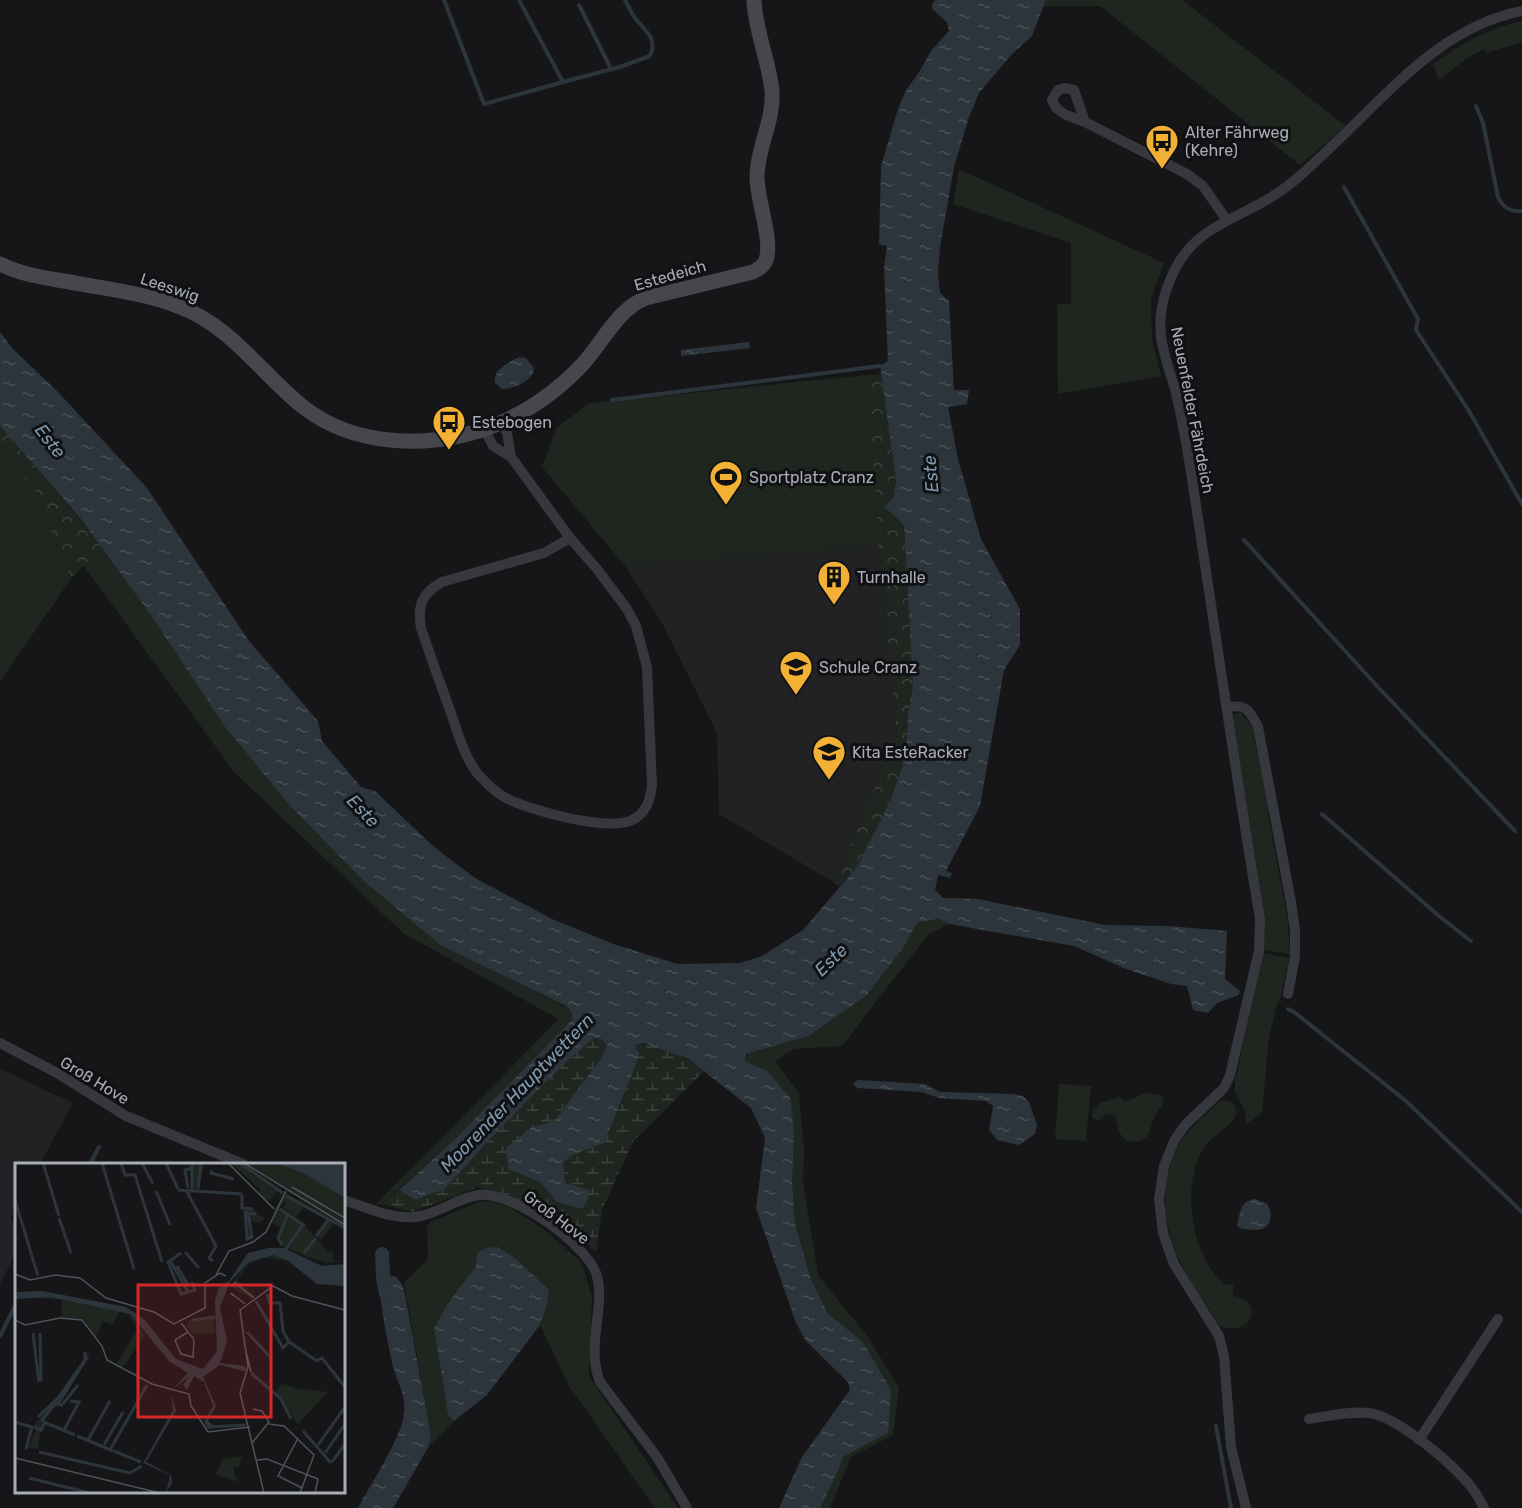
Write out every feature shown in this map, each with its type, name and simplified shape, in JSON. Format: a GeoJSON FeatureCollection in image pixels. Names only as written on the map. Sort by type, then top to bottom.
{"type":"FeatureCollection","features":[{"type":"Feature","properties":{"kind":"street","name":"Estedeich"},"geometry":{"type":"LineString","coordinates":[[330,423],[376,438],[402,441],[443,440],[484,429],[528,408],[560,386],[598,347],[629,306],[646,298],[753,272],[762,266],[766,260],[767,246],[757,177],[759,157],[771,114],[772,93],[754,0]]}},
{"type":"Feature","properties":{"kind":"street","name":"Neuenfelder Fährdeich"},"geometry":{"type":"LineString","coordinates":[[1246,1508],[1231,1447],[1224,1356],[1219,1336],[1174,1264],[1163,1233],[1159,1199],[1164,1166],[1174,1141],[1185,1125],[1224,1088],[1230,1075],[1259,951],[1260,919],[1182,416],[1161,336],[1161,307],[1167,286],[1180,261],[1200,238],[1226,219],[1273,196],[1299,176],[1418,64],[1443,44],[1472,27],[1522,11]]}},
{"type":"Feature","properties":{"kind":"street"},"geometry":{"type":"LineString","coordinates":[[1085,122],[1188,174],[1203,186],[1226,219]]}},
{"type":"Feature","properties":{"kind":"street","name":"Leeswig"},"geometry":{"type":"LineString","coordinates":[[0,264],[38,277],[154,298],[205,318],[230,338],[302,406],[330,423]]}},
{"type":"Feature","properties":{"kind":"street"},"geometry":{"type":"LineString","coordinates":[[502,422],[507,433],[511,457]]}},
{"type":"Feature","properties":{"kind":"street"},"geometry":{"type":"LineString","coordinates":[[484,429],[493,446],[511,457],[570,538],[627,609],[643,645],[648,667],[652,786],[649,802],[644,812],[634,820],[624,823],[603,824],[546,812],[502,796],[489,785],[476,771],[465,751],[421,628],[419,610],[421,601],[433,587],[442,582],[544,553],[570,538]]}},
{"type":"Feature","properties":{"kind":"street"},"geometry":{"type":"LineString","coordinates":[[1228,707],[1239,705],[1251,711],[1257,727],[1295,930],[1295,956],[1288,994]]}},
{"type":"Feature","properties":{"kind":"street","name":"Groß Hove"},"geometry":{"type":"LineString","coordinates":[[0,1043],[57,1073],[126,1116],[241,1163]]}},
{"type":"Feature","properties":{"kind":"street","name":"Groß Hove"},"geometry":{"type":"LineString","coordinates":[[345,1200],[387,1214],[412,1217],[432,1213],[467,1197],[494,1195],[506,1198],[525,1208],[576,1246],[592,1265],[598,1283],[594,1353],[595,1368],[600,1382],[657,1457],[687,1508]]}},
{"type":"Feature","properties":{"kind":"street"},"geometry":{"type":"LineString","coordinates":[[1419,1440],[1498,1319]]}},
{"type":"Feature","properties":{"kind":"street"},"geometry":{"type":"LineString","coordinates":[[1309,1419],[1353,1413],[1370,1413],[1390,1419],[1459,1474],[1473,1489],[1484,1508]]}},
{"type":"Feature","properties":{"kind":"shaded area","name":"Schule Cranz"},"geometry":{"type":"Polygon","coordinates":[[[879,546],[897,736],[835,883],[719,814],[717,733],[661,621],[625,566],[879,546]]]}},
{"type":"Feature","properties":{"kind":"shaded area"},"geometry":{"type":"Polygon","coordinates":[[[0,1069],[73,1103],[41,1163],[15,1163],[15,1210],[10,1219],[15,1222],[15,1255],[0,1284],[0,1069]]]}},
{"type":"Feature","properties":{"kind":"green space"},"geometry":{"type":"Polygon","coordinates":[[[1046,0],[1182,0],[1346,126],[1300,165],[1100,6],[1044,6],[1046,0]]]}},
{"type":"Feature","properties":{"kind":"green space"},"geometry":{"type":"Polygon","coordinates":[[[1522,21],[1522,42],[1486,53],[1485,49],[1470,56],[1439,80],[1433,64],[1475,38],[1522,21]]]}},
{"type":"Feature","properties":{"kind":"green space"},"geometry":{"type":"Polygon","coordinates":[[[959,169],[1164,263],[1151,299],[1152,339],[1161,376],[1058,394],[1057,304],[1071,304],[1071,243],[953,204],[959,169]]]}},
{"type":"Feature","properties":{"kind":"green space"},"geometry":{"type":"Polygon","coordinates":[[[881,374],[896,481],[893,499],[904,525],[913,685],[908,715],[906,757],[888,806],[856,868],[840,886],[835,883],[897,735],[879,546],[867,375],[881,374]]]}},
{"type":"Feature","properties":{"kind":"green space","name":"Sportplatz Cranz"},"geometry":{"type":"Polygon","coordinates":[[[867,375],[879,546],[625,566],[542,467],[557,427],[590,403],[867,375]]]}},
{"type":"Feature","properties":{"kind":"green space"},"geometry":{"type":"Polygon","coordinates":[[[0,426],[101,547],[71,579],[40,497],[9,457],[0,451],[0,426]]]}},
{"type":"Feature","properties":{"kind":"green space"},"geometry":{"type":"Polygon","coordinates":[[[0,451],[9,456],[40,497],[71,579],[0,681],[0,451]]]}},
{"type":"Feature","properties":{"kind":"green space"},"geometry":{"type":"Polygon","coordinates":[[[101,547],[150,614],[225,727],[290,806],[364,881],[440,945],[571,1011],[573,1018],[569,1023],[457,1137],[382,1204],[375,1205],[559,1019],[403,933],[235,773],[83,565],[101,547]]]}},
{"type":"Feature","properties":{"kind":"green space"},"geometry":{"type":"Polygon","coordinates":[[[1236,713],[1241,713],[1252,727],[1287,914],[1290,954],[1264,950],[1232,717],[1236,713]]]}},
{"type":"Feature","properties":{"kind":"green space"},"geometry":{"type":"Polygon","coordinates":[[[939,919],[949,924],[928,935],[842,1046],[794,1049],[775,1061],[799,1093],[804,1149],[803,1183],[818,1275],[868,1337],[899,1388],[893,1435],[851,1457],[830,1508],[820,1508],[843,1457],[888,1433],[862,1341],[828,1314],[810,1278],[795,1223],[792,1181],[767,1071],[745,1061],[745,1053],[809,1036],[867,995],[903,948],[918,922],[939,919]]]}},
{"type":"Feature","properties":{"kind":"green space"},"geometry":{"type":"Polygon","coordinates":[[[1263,953],[1289,958],[1280,1001],[1278,1001],[1269,1037],[1262,1112],[1247,1124],[1244,1109],[1235,1092],[1235,1080],[1246,1021],[1263,953]]]}},
{"type":"Feature","properties":{"kind":"green space"},"geometry":{"type":"Polygon","coordinates":[[[594,1038],[600,1038],[607,1045],[602,1057],[554,1121],[531,1128],[508,1169],[540,1182],[557,1202],[564,1183],[563,1163],[572,1155],[604,1143],[636,1045],[653,1045],[663,1048],[690,1061],[704,1071],[633,1142],[602,1210],[596,1252],[556,1215],[479,1187],[413,1212],[382,1204],[399,1190],[415,1200],[445,1189],[489,1140],[566,1062],[594,1038]]]}},
{"type":"Feature","properties":{"kind":"green space"},"geometry":{"type":"Polygon","coordinates":[[[1059,1084],[1091,1086],[1086,1141],[1055,1139],[1059,1084]]]}},
{"type":"Feature","properties":{"kind":"green space"},"geometry":{"type":"Polygon","coordinates":[[[1148,1093],[1163,1096],[1163,1103],[1153,1120],[1147,1138],[1127,1141],[1118,1129],[1115,1115],[1106,1114],[1098,1121],[1092,1117],[1093,1110],[1100,1103],[1120,1097],[1127,1101],[1148,1093]]]}},
{"type":"Feature","properties":{"kind":"green space"},"geometry":{"type":"Polygon","coordinates":[[[1226,1100],[1236,1107],[1236,1116],[1203,1149],[1196,1164],[1191,1200],[1197,1238],[1204,1256],[1224,1284],[1233,1285],[1233,1296],[1250,1304],[1252,1310],[1247,1323],[1231,1328],[1219,1326],[1185,1272],[1172,1240],[1166,1206],[1168,1172],[1182,1140],[1195,1124],[1220,1101],[1226,1100]]]}},
{"type":"Feature","properties":{"kind":"green space"},"geometry":{"type":"Polygon","coordinates":[[[491,1201],[511,1208],[545,1230],[582,1263],[592,1298],[589,1376],[678,1508],[655,1508],[569,1386],[540,1325],[546,1308],[477,1253],[476,1266],[448,1303],[434,1328],[448,1415],[454,1421],[429,1446],[431,1435],[404,1283],[428,1259],[427,1227],[430,1222],[479,1202],[491,1201]]]}},
{"type":"Feature","properties":{"kind":"water","name":"Este"},"geometry":{"type":"Polygon","coordinates":[[[935,0],[1046,0],[1032,36],[1012,54],[979,93],[954,167],[940,247],[938,273],[940,293],[949,301],[954,390],[969,390],[967,404],[948,407],[958,459],[981,539],[1020,609],[1020,645],[1004,670],[980,806],[946,871],[952,873],[950,878],[938,875],[935,890],[943,898],[978,899],[1105,925],[1169,926],[1227,931],[1225,979],[1240,991],[1239,995],[1217,1003],[1208,1013],[1193,1010],[1187,986],[1171,984],[1126,969],[1074,946],[949,924],[939,919],[918,922],[903,948],[867,995],[809,1036],[745,1054],[745,1061],[767,1071],[790,1098],[794,1130],[792,1181],[795,1223],[810,1277],[828,1314],[862,1341],[891,1390],[888,1433],[843,1457],[820,1508],[779,1508],[802,1457],[850,1390],[848,1382],[806,1341],[796,1323],[756,1208],[765,1138],[751,1108],[687,1058],[644,1043],[636,1045],[638,1059],[604,1143],[572,1155],[563,1163],[565,1183],[591,1191],[583,1209],[557,1202],[540,1182],[508,1169],[506,1148],[531,1128],[554,1121],[602,1057],[607,1045],[600,1038],[594,1038],[566,1062],[489,1140],[445,1189],[415,1200],[399,1190],[457,1137],[569,1023],[573,1018],[571,1011],[566,1006],[440,945],[364,881],[290,806],[225,727],[150,614],[80,518],[0,426],[0,332],[13,349],[58,392],[147,488],[249,641],[318,721],[322,741],[361,787],[375,791],[434,847],[475,878],[552,919],[616,945],[678,964],[740,963],[762,956],[803,930],[856,868],[888,806],[906,757],[908,715],[913,685],[904,525],[885,507],[893,499],[896,481],[880,366],[888,361],[884,267],[887,246],[879,244],[881,166],[905,92],[931,51],[949,31],[947,22],[932,9],[935,0]]]}},
{"type":"Feature","properties":{"kind":"water"},"geometry":{"type":"Polygon","coordinates":[[[749,342],[750,348],[681,356],[681,350],[749,342]]]}},
{"type":"Feature","properties":{"kind":"water"},"geometry":{"type":"Polygon","coordinates":[[[519,357],[526,358],[534,368],[531,376],[522,383],[502,389],[495,383],[496,374],[502,367],[519,357]]]}},
{"type":"Feature","properties":{"kind":"water"},"geometry":{"type":"Polygon","coordinates":[[[858,1080],[925,1084],[940,1092],[1023,1096],[1029,1102],[1037,1125],[1035,1134],[1019,1145],[997,1140],[989,1130],[993,1106],[986,1101],[939,1098],[922,1092],[857,1088],[853,1083],[858,1080]]]}},
{"type":"Feature","properties":{"kind":"water"},"geometry":{"type":"Polygon","coordinates":[[[1255,1199],[1267,1204],[1270,1221],[1262,1229],[1242,1229],[1237,1226],[1243,1205],[1255,1199]]]}},
{"type":"Feature","properties":{"kind":"water"},"geometry":{"type":"Polygon","coordinates":[[[498,1247],[516,1259],[549,1290],[546,1308],[540,1325],[487,1395],[454,1421],[448,1415],[434,1328],[448,1303],[476,1266],[477,1253],[486,1248],[498,1247]]]}},
{"type":"Feature","properties":{"kind":"water"},"geometry":{"type":"Polygon","coordinates":[[[379,1252],[382,1254],[383,1277],[395,1276],[402,1284],[431,1435],[429,1446],[393,1508],[358,1508],[392,1448],[404,1414],[403,1397],[391,1359],[382,1311],[378,1276],[379,1252]]]}},
{"type":"Feature","properties":{"kind":"waterway"},"geometry":{"type":"LineString","coordinates":[[444,0],[484,104],[563,82]]}},
{"type":"Feature","properties":{"kind":"waterway"},"geometry":{"type":"LineString","coordinates":[[519,0],[563,82],[620,67],[650,56],[651,39],[625,0]]}},
{"type":"Feature","properties":{"kind":"waterway"},"geometry":{"type":"LineString","coordinates":[[579,5],[611,69]]}},
{"type":"Feature","properties":{"kind":"waterway"},"geometry":{"type":"LineString","coordinates":[[1476,106],[1483,123],[1498,197],[1508,208],[1522,211]]}},
{"type":"Feature","properties":{"kind":"waterway"},"geometry":{"type":"LineString","coordinates":[[1344,187],[1418,319],[1416,330],[1469,411],[1522,504]]}},
{"type":"Feature","properties":{"kind":"waterway"},"geometry":{"type":"LineString","coordinates":[[612,400],[880,366]]}},
{"type":"Feature","properties":{"kind":"waterway"},"geometry":{"type":"LineString","coordinates":[[1244,540],[1378,687],[1515,831]]}},
{"type":"Feature","properties":{"kind":"waterway"},"geometry":{"type":"LineString","coordinates":[[1322,814],[1471,941]]}},
{"type":"Feature","properties":{"kind":"waterway"},"geometry":{"type":"LineString","coordinates":[[1288,1009],[1406,1101],[1522,1212]]}},
{"type":"Feature","properties":{"kind":"waterway"},"geometry":{"type":"LineString","coordinates":[[91,1163],[99,1147]]}},
{"type":"Feature","properties":{"kind":"waterway","name":"Moorender Hauptwettern"},"geometry":{"type":"LineString","coordinates":[[382,1254],[386,1294]]}},
{"type":"Feature","properties":{"kind":"waterway"},"geometry":{"type":"LineString","coordinates":[[0,1336],[15,1306]]}},
{"type":"Feature","properties":{"kind":"waterway"},"geometry":{"type":"LineString","coordinates":[[1216,1426],[1231,1508]]}},
{"type":"Feature","properties":{"kind":"place","name":"Alter Fährweg (Kehre)"},"geometry":{"type":"Point","coordinates":[1162,170]}},
{"type":"Feature","properties":{"kind":"place","name":"Estebogen"},"geometry":{"type":"Point","coordinates":[449,451]}},
{"type":"Feature","properties":{"kind":"place","name":"Sportplatz Cranz"},"geometry":{"type":"Point","coordinates":[726,506]}},
{"type":"Feature","properties":{"kind":"place","name":"Turnhalle"},"geometry":{"type":"Point","coordinates":[834,606]}},
{"type":"Feature","properties":{"kind":"place","name":"Schule Cranz"},"geometry":{"type":"Point","coordinates":[796,696]}},
{"type":"Feature","properties":{"kind":"place","name":"Kita EsteRacker"},"geometry":{"type":"Point","coordinates":[829,781]}}]}
